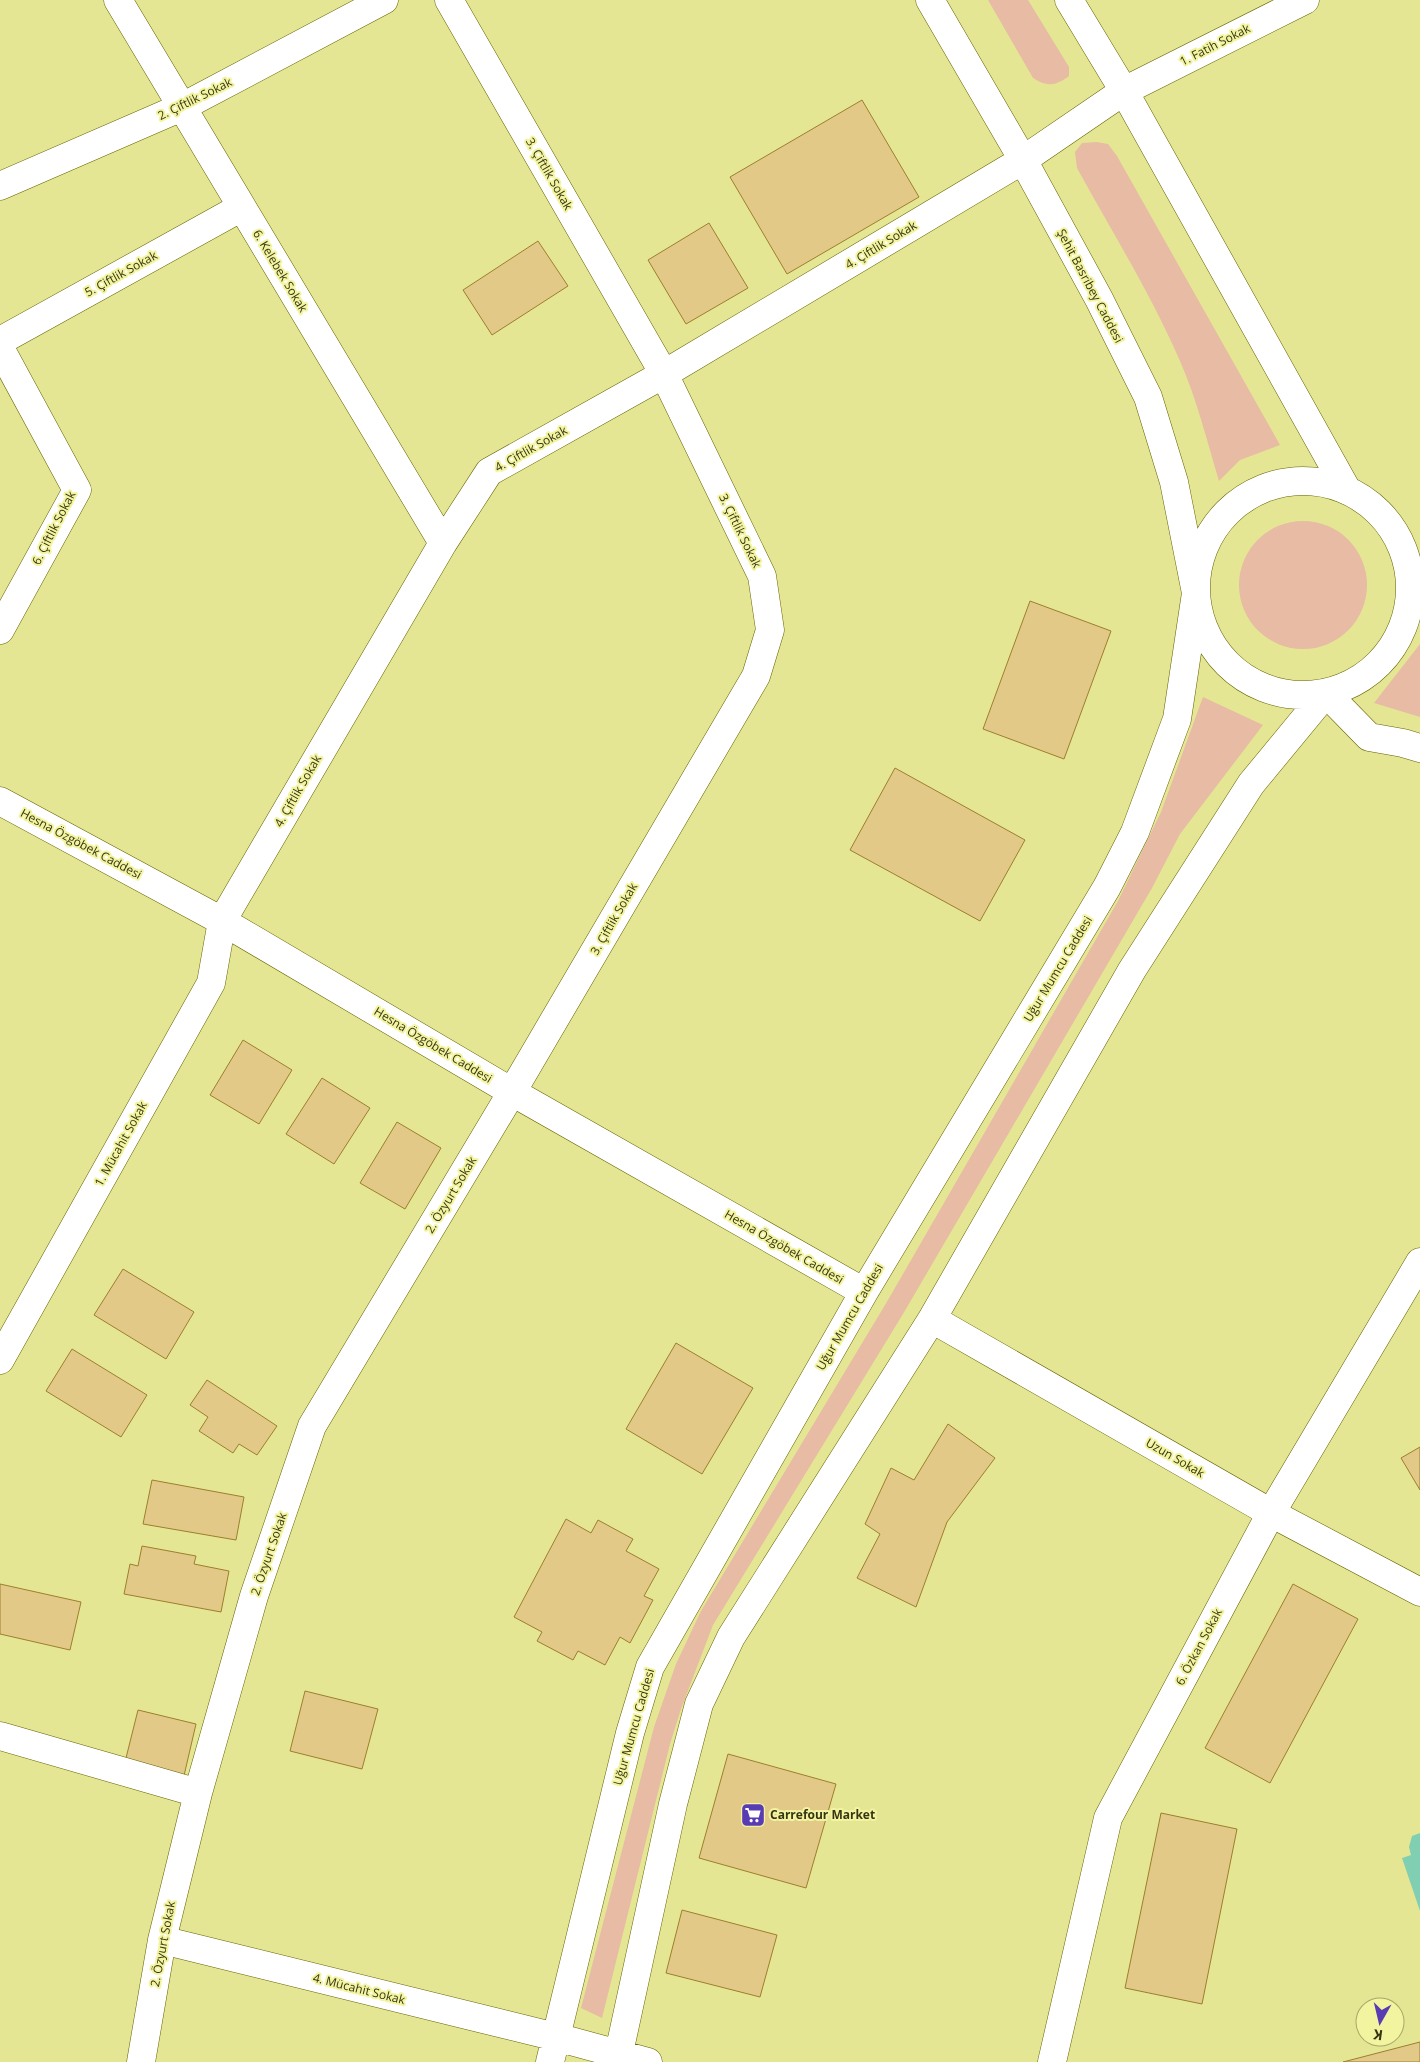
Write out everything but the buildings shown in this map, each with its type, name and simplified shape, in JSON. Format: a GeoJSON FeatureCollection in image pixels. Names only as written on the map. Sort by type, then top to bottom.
{"type":"FeatureCollection","features":[{"type":"Feature","properties":{"kind":"street","name":"6. Kelebek Sokak"},"geometry":{"type":"LineString","coordinates":[[118,0],[443,543]]}},
{"type":"Feature","properties":{"kind":"street","name":"2. Çiftlik Sokak"},"geometry":{"type":"LineString","coordinates":[[0,186],[182,107],[384,0]]}},
{"type":"Feature","properties":{"kind":"street","name":"3. Çiftlik Sokak"},"geometry":{"type":"LineString","coordinates":[[450,0],[664,374],[762,576],[770,630],[756,676],[512,1092]]}},
{"type":"Feature","properties":{"kind":"street","name":"Şehit Basribey Caddesi"},"geometry":{"type":"LineString","coordinates":[[930,0],[1023,160],[1099,299],[1148,396],[1174,482],[1196,593]]}},
{"type":"Feature","properties":{"kind":"street"},"geometry":{"type":"LineString","coordinates":[[1069,0],[1124,91],[1347,490]]}},
{"type":"Feature","properties":{"kind":"street","name":"1. Fatih Sokak"},"geometry":{"type":"LineString","coordinates":[[1023,160],[1124,91],[1305,0]]}},
{"type":"Feature","properties":{"kind":"street","name":"4. Çiftlik Sokak"},"geometry":{"type":"LineString","coordinates":[[222,921],[443,543],[489,472],[664,374],[1023,160]]}},
{"type":"Feature","properties":{"kind":"street","name":"5. Çiftlik Sokak"},"geometry":{"type":"LineString","coordinates":[[0,341],[242,207]]}},
{"type":"Feature","properties":{"kind":"street","name":"6. Çiftlik Sokak"},"geometry":{"type":"LineString","coordinates":[[0,348],[77,490],[0,630]]}},
{"type":"Feature","properties":{"kind":"street"},"geometry":{"type":"LineString","coordinates":[[1304,481],[1347,490],[1364,499],[1379,512],[1410,552],[1408,563],[1411,584],[1409,606],[1404,626],[1394,645],[1381,662],[1365,676],[1346,686],[1326,692],[1303,695],[1280,692],[1258,685],[1238,673],[1221,657],[1208,637],[1200,616],[1196,593],[1197,572],[1202,550],[1212,531],[1222,519],[1242,500],[1262,489],[1282,483],[1304,481]]}},
{"type":"Feature","properties":{"kind":"street","name":"Uğur Mumcu Caddesi"},"geometry":{"type":"LineString","coordinates":[[553,2050],[630,1733],[650,1667],[864,1292],[1107,887],[1135,832],[1177,720],[1196,593]]}},
{"type":"Feature","properties":{"kind":"street"},"geometry":{"type":"LineString","coordinates":[[1326,692],[1369,737],[1420,748]]}},
{"type":"Feature","properties":{"kind":"street"},"geometry":{"type":"LineString","coordinates":[[618,2058],[673,1804],[699,1704],[731,1637],[932,1319],[1132,970],[1251,784],[1326,692]]}},
{"type":"Feature","properties":{"kind":"street","name":"Hesna Özgöbek Caddesi"},"geometry":{"type":"LineString","coordinates":[[0,801],[222,921],[512,1092],[864,1292]]}},
{"type":"Feature","properties":{"kind":"street","name":"1. Mücahit Sokak"},"geometry":{"type":"LineString","coordinates":[[0,1360],[211,983],[222,921]]}},
{"type":"Feature","properties":{"kind":"street","name":"2. Özyurt Sokak"},"geometry":{"type":"LineString","coordinates":[[141,2062],[162,1940],[198,1793],[254,1596],[312,1426],[512,1092]]}},
{"type":"Feature","properties":{"kind":"street","name":"6. Özkan Sokak"},"geometry":{"type":"LineString","coordinates":[[1052,2062],[1108,1818],[1271,1513],[1420,1262]]}},
{"type":"Feature","properties":{"kind":"street","name":"Uzun Sokak"},"geometry":{"type":"LineString","coordinates":[[932,1319],[1271,1513],[1420,1592]]}},
{"type":"Feature","properties":{"kind":"street"},"geometry":{"type":"LineString","coordinates":[[0,1736],[198,1793]]}},
{"type":"Feature","properties":{"kind":"street","name":"4. Mücahit Sokak"},"geometry":{"type":"LineString","coordinates":[[162,1940],[553,2050],[648,2062]]}},
{"type":"Feature","properties":{"kind":"shaded area"},"geometry":{"type":"Polygon","coordinates":[[[988,0],[1028,0],[1069,67],[1069,76],[1060,82],[1051,84],[1043,83],[1033,78],[988,0]]]}},
{"type":"Feature","properties":{"kind":"shaded area"},"geometry":{"type":"Polygon","coordinates":[[[1097,142],[1108,144],[1117,156],[1280,445],[1240,460],[1219,481],[1197,406],[1169,336],[1144,287],[1077,168],[1075,152],[1082,143],[1097,142]]]}},
{"type":"Feature","properties":{"kind":"shaded area"},"geometry":{"type":"Polygon","coordinates":[[[1303,521],[1316,522],[1328,526],[1348,540],[1362,560],[1366,572],[1366,598],[1362,610],[1348,630],[1328,644],[1316,648],[1303,649],[1290,648],[1278,644],[1258,630],[1244,610],[1240,598],[1239,585],[1240,572],[1244,560],[1258,540],[1278,526],[1290,522],[1303,521]]]}},
{"type":"Feature","properties":{"kind":"shaded area"},"geometry":{"type":"Polygon","coordinates":[[[1420,644],[1420,717],[1374,703],[1420,644]]]}},
{"type":"Feature","properties":{"kind":"shaded area"},"geometry":{"type":"Polygon","coordinates":[[[1203,697],[1263,725],[1180,834],[1152,888],[903,1314],[713,1625],[681,1709],[670,1744],[602,2018],[581,2008],[654,1727],[676,1664],[701,1611],[888,1300],[1118,901],[1161,812],[1203,697]]]}},
{"type":"Feature","properties":{"kind":"shaded area"},"geometry":{"type":"Polygon","coordinates":[[[1420,1833],[1420,1911],[1402,1858],[1411,1855],[1409,1847],[1412,1836],[1420,1833]]]}},
{"type":"Feature","properties":{"kind":"place","name":"Carrefour Market"},"geometry":{"type":"Point","coordinates":[753,1815]}}]}
